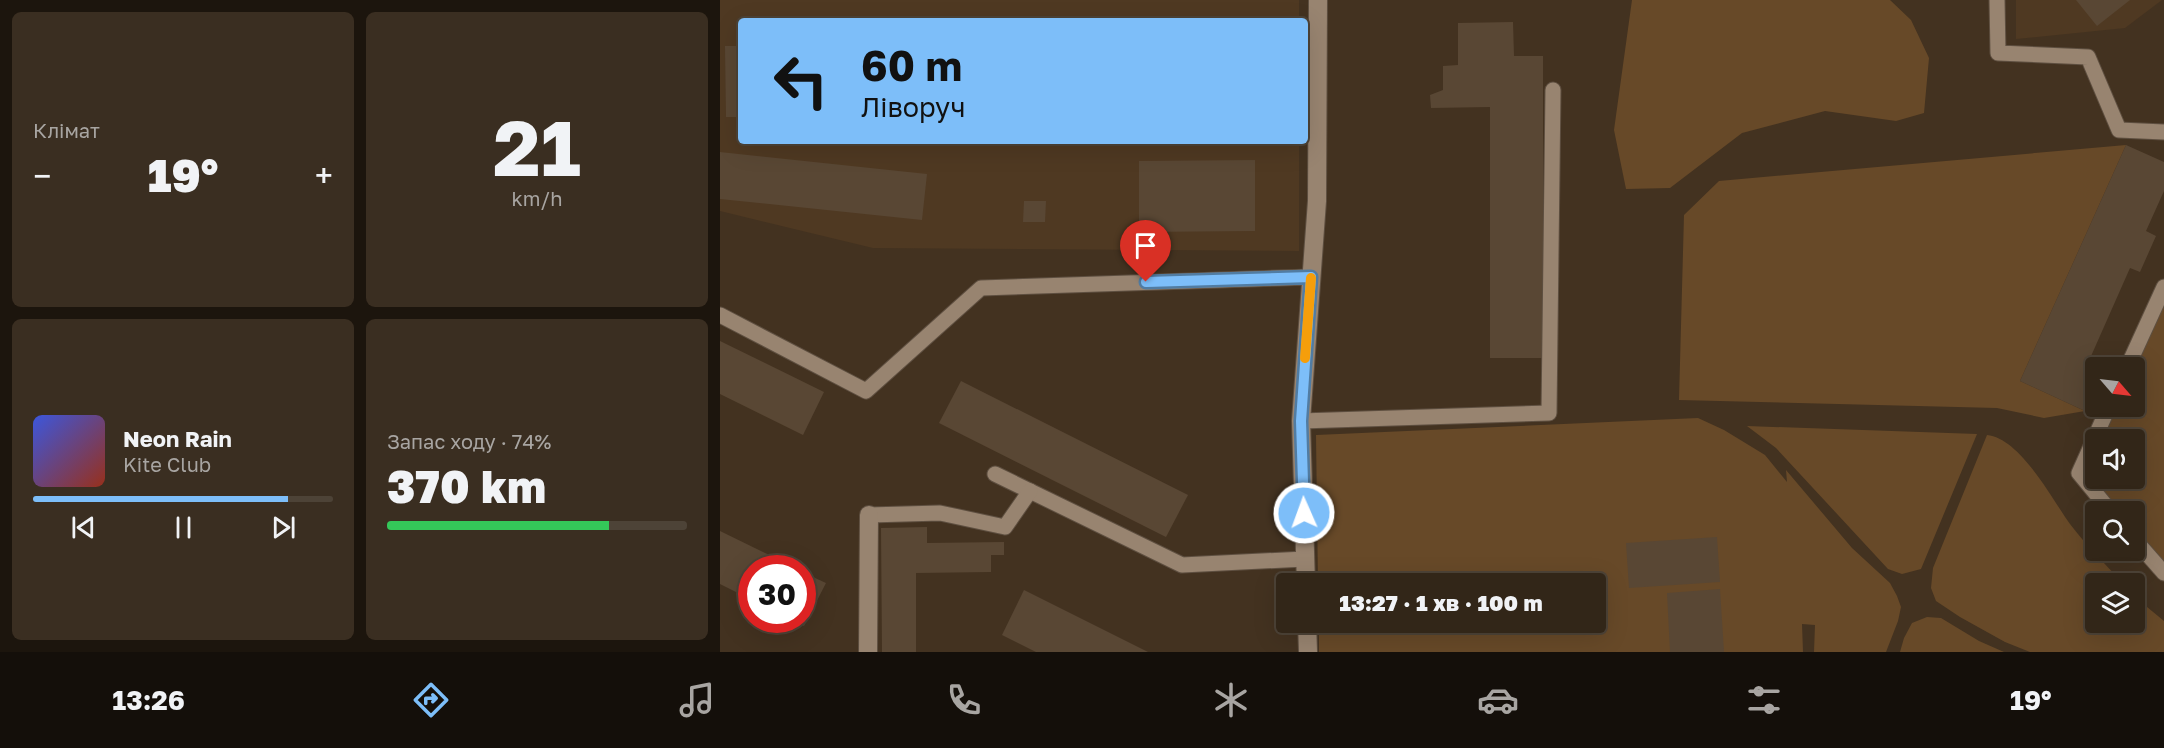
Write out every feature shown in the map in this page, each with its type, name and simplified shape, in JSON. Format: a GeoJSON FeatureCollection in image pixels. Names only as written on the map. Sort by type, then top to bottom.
{"type":"FeatureCollection","features":[{"type":"Feature","properties":{"kind":"street"},"geometry":{"type":"LineString","coordinates":[[1306,573],[1301,421],[1317,201],[1318,0]]}},
{"type":"Feature","properties":{"kind":"street"},"geometry":{"type":"LineString","coordinates":[[868,652],[869,515]]}},
{"type":"Feature","properties":{"kind":"street"},"geometry":{"type":"LineString","coordinates":[[1307,633],[1308,652]]}},
{"type":"Feature","properties":{"kind":"lane"},"geometry":{"type":"LineString","coordinates":[[1996,0],[1998,53],[2088,57],[2119,130],[2164,132]]}},
{"type":"Feature","properties":{"kind":"lane"},"geometry":{"type":"LineString","coordinates":[[1301,421],[1549,413],[1553,90]]}},
{"type":"Feature","properties":{"kind":"lane"},"geometry":{"type":"LineString","coordinates":[[720,315],[866,392],[981,288],[1311,277]]}},
{"type":"Feature","properties":{"kind":"lane"},"geometry":{"type":"LineString","coordinates":[[2132,357],[2164,287]]}},
{"type":"Feature","properties":{"kind":"lane"},"geometry":{"type":"LineString","coordinates":[[2102,501],[2079,473],[2104,417]]}},
{"type":"Feature","properties":{"kind":"lane"},"geometry":{"type":"LineString","coordinates":[[995,474],[1182,565],[1305,559]]}},
{"type":"Feature","properties":{"kind":"lane"},"geometry":{"type":"LineString","coordinates":[[869,515],[940,513],[1005,526],[1030,491]]}},
{"type":"Feature","properties":{"kind":"lane"},"geometry":{"type":"LineString","coordinates":[[2145,551],[2164,573]]}},
{"type":"Feature","properties":{"kind":"shaded area"},"geometry":{"type":"Polygon","coordinates":[[[720,0],[1299,0],[1299,18],[738,18],[738,144],[1299,144],[1299,251],[873,248],[720,211],[720,0]]]}},
{"type":"Feature","properties":{"kind":"shaded area"},"geometry":{"type":"Polygon","coordinates":[[[1632,0],[1890,0],[1911,20],[1929,58],[1924,113],[1896,121],[1825,111],[1742,133],[1670,188],[1626,189],[1614,130],[1632,0]]]}},
{"type":"Feature","properties":{"kind":"shaded area"},"geometry":{"type":"Polygon","coordinates":[[[2016,0],[2162,0],[2125,28],[2016,39],[2016,0]]]}},
{"type":"Feature","properties":{"kind":"shaded area"},"geometry":{"type":"Polygon","coordinates":[[[2126,145],[2020,381],[2085,411],[2044,418],[1997,408],[1679,400],[1684,215],[1719,181],[2126,145]]]}},
{"type":"Feature","properties":{"kind":"shaded area"},"geometry":{"type":"Polygon","coordinates":[[[2164,287],[2164,573],[2145,551],[2145,501],[2103,501],[2092,489],[2145,489],[2145,429],[2099,429],[2104,417],[2145,417],[2145,357],[2138,357],[2164,287]]]}},
{"type":"Feature","properties":{"kind":"shaded area"},"geometry":{"type":"Polygon","coordinates":[[[1698,418],[1724,430],[1765,455],[1787,482],[1786,470],[1852,548],[1890,583],[1901,607],[1898,621],[1886,652],[1814,652],[1815,625],[1802,624],[1803,652],[1319,652],[1319,633],[1606,633],[1606,573],[1318,573],[1316,435],[1698,418]]]}},
{"type":"Feature","properties":{"kind":"shaded area"},"geometry":{"type":"Polygon","coordinates":[[[1747,426],[1977,434],[1921,569],[1902,574],[1888,569],[1776,448],[1747,426]]]}},
{"type":"Feature","properties":{"kind":"shaded area"},"geometry":{"type":"Polygon","coordinates":[[[1987,435],[1999,439],[2011,447],[2034,471],[2085,542],[2085,561],[2103,561],[2114,573],[2085,573],[2085,633],[2145,633],[2145,605],[2164,621],[2164,652],[2030,652],[2005,642],[1936,601],[1931,588],[1933,568],[1987,435]]]}},
{"type":"Feature","properties":{"kind":"shaded area"},"geometry":{"type":"Polygon","coordinates":[[[2085,460],[2085,480],[2079,473],[2085,460]]]}},
{"type":"Feature","properties":{"kind":"shaded area"},"geometry":{"type":"Polygon","coordinates":[[[1927,617],[1941,618],[1979,641],[2004,652],[1900,652],[1912,623],[1927,617]]]}},
{"type":"Feature","properties":{"kind":"building"},"geometry":{"type":"Polygon","coordinates":[[[2076,0],[2130,0],[2097,26],[2076,0]]]}},
{"type":"Feature","properties":{"kind":"building"},"geometry":{"type":"Polygon","coordinates":[[[1513,22],[1514,56],[1543,56],[1543,358],[1490,358],[1490,107],[1431,108],[1430,95],[1443,90],[1443,66],[1458,65],[1458,23],[1513,22]]]}},
{"type":"Feature","properties":{"kind":"building"},"geometry":{"type":"Polygon","coordinates":[[[725,46],[738,46],[738,117],[726,117],[725,46]]]}},
{"type":"Feature","properties":{"kind":"building"},"geometry":{"type":"Polygon","coordinates":[[[2126,145],[2164,162],[2164,191],[2146,231],[2156,236],[2140,272],[2130,268],[2091,357],[2085,357],[2085,411],[2020,381],[2126,145]]]}},
{"type":"Feature","properties":{"kind":"building"},"geometry":{"type":"Polygon","coordinates":[[[720,152],[927,174],[922,220],[720,199],[720,152]]]}},
{"type":"Feature","properties":{"kind":"building"},"geometry":{"type":"Polygon","coordinates":[[[1255,160],[1255,231],[1139,232],[1139,161],[1255,160]]]}},
{"type":"Feature","properties":{"kind":"building"},"geometry":{"type":"Polygon","coordinates":[[[1024,201],[1046,201],[1045,222],[1023,222],[1024,201]]]}},
{"type":"Feature","properties":{"kind":"building"},"geometry":{"type":"Polygon","coordinates":[[[720,341],[824,392],[803,435],[720,394],[720,341]]]}},
{"type":"Feature","properties":{"kind":"building"},"geometry":{"type":"Polygon","coordinates":[[[961,381],[1188,495],[1166,537],[939,423],[961,381]]]}},
{"type":"Feature","properties":{"kind":"building"},"geometry":{"type":"Polygon","coordinates":[[[927,527],[927,543],[1004,542],[1004,555],[991,555],[991,572],[916,573],[916,652],[882,652],[881,528],[927,527]]]}},
{"type":"Feature","properties":{"kind":"building"},"geometry":{"type":"Polygon","coordinates":[[[720,531],[769,555],[738,555],[738,593],[720,584],[720,531]]]}},
{"type":"Feature","properties":{"kind":"building"},"geometry":{"type":"Polygon","coordinates":[[[1717,537],[1720,582],[1629,588],[1626,543],[1717,537]]]}},
{"type":"Feature","properties":{"kind":"building"},"geometry":{"type":"Polygon","coordinates":[[[816,578],[826,583],[816,603],[816,578]]]}},
{"type":"Feature","properties":{"kind":"building"},"geometry":{"type":"Polygon","coordinates":[[[1720,589],[1724,652],[1670,652],[1667,593],[1720,589]]]}},
{"type":"Feature","properties":{"kind":"building"},"geometry":{"type":"Polygon","coordinates":[[[1024,590],[1148,652],[1036,652],[1002,635],[1024,590]]]}},
{"type":"Feature","properties":{"kind":"slow traffic"},"geometry":{"type":"LineString","coordinates":[[1305,358],[1311,278]]}},
{"type":"Feature","properties":{"kind":"route"},"geometry":{"type":"LineString","coordinates":[[1146,282],[1311,277],[1301,421],[1304,513]]}}]}
